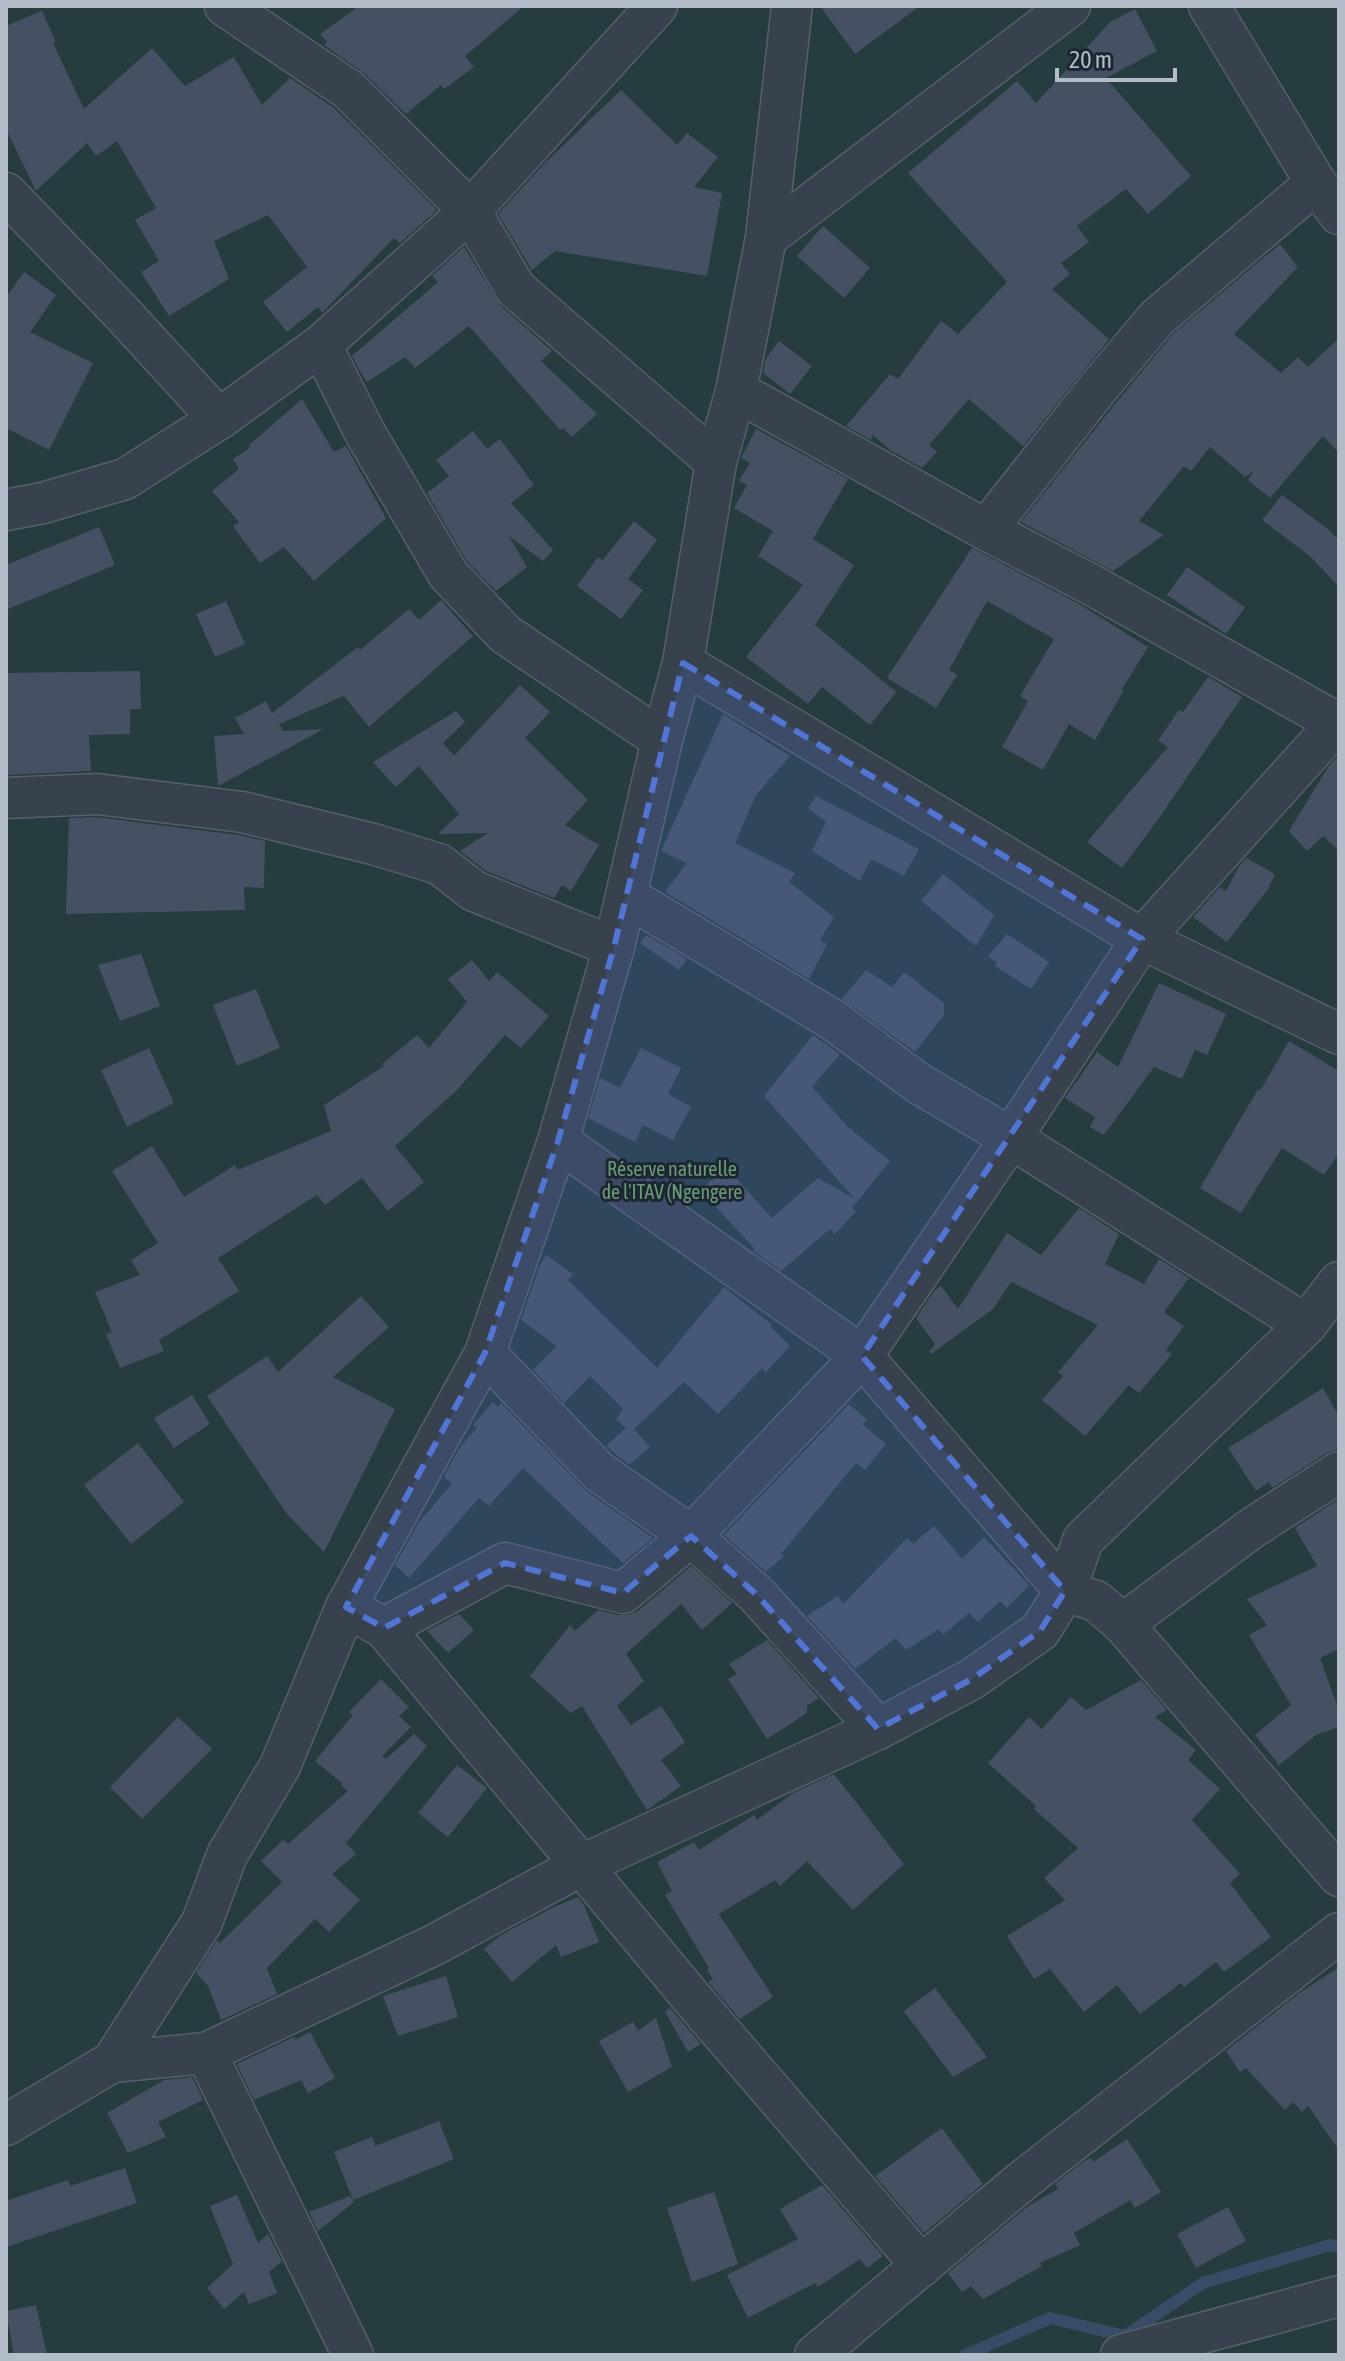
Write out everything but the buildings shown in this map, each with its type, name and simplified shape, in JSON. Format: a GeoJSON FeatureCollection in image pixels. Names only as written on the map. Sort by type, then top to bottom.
{"type":"FeatureCollection","features":[{"type":"Feature","properties":{"kind":"street"},"geometry":{"type":"LineString","coordinates":[[225,6],[349,90],[470,211],[516,289],[716,462]]}},
{"type":"Feature","properties":{"kind":"street"},"geometry":{"type":"LineString","coordinates":[[6,510],[43,503],[125,479],[219,419],[321,345],[470,211],[657,6]]}},
{"type":"Feature","properties":{"kind":"street"},"geometry":{"type":"LineString","coordinates":[[112,2062],[202,1922],[227,1855],[280,1766],[346,1607],[485,1353],[558,1141],[614,947],[683,663],[716,462],[736,391],[766,238],[792,6]]}},
{"type":"Feature","properties":{"kind":"street"},"geometry":{"type":"LineString","coordinates":[[766,238],[1070,6]]}},
{"type":"Feature","properties":{"kind":"street"},"geometry":{"type":"LineString","coordinates":[[1209,6],[1316,183],[1339,214]]}},
{"type":"Feature","properties":{"kind":"street"},"geometry":{"type":"LineString","coordinates":[[986,530],[1157,318],[1316,183]]}},
{"type":"Feature","properties":{"kind":"street"},"geometry":{"type":"LineString","coordinates":[[6,193],[219,419]]}},
{"type":"Feature","properties":{"kind":"street"},"geometry":{"type":"LineString","coordinates":[[321,345],[365,433],[448,574],[505,634],[662,740]]}},
{"type":"Feature","properties":{"kind":"street"},"geometry":{"type":"LineString","coordinates":[[384,1628],[505,1563],[623,1593],[691,1536],[862,1356],[1142,939],[1338,722],[736,391]]}},
{"type":"Feature","properties":{"kind":"street"},"geometry":{"type":"LineString","coordinates":[[683,663],[1142,939],[1339,1034]]}},
{"type":"Feature","properties":{"kind":"street"},"geometry":{"type":"LineString","coordinates":[[6,798],[97,794],[242,812],[329,833],[439,864],[474,891],[614,947]]}},
{"type":"Feature","properties":{"kind":"street"},"geometry":{"type":"LineString","coordinates":[[626,896],[833,1020],[918,1083],[1011,1138],[1306,1325]]}},
{"type":"Feature","properties":{"kind":"street"},"geometry":{"type":"LineString","coordinates":[[558,1141],[862,1356],[1065,1591],[1096,1601],[1123,1624],[1339,1876]]}},
{"type":"Feature","properties":{"kind":"street"},"geometry":{"type":"LineString","coordinates":[[6,2125],[112,2062],[206,2053],[434,1945],[582,1865],[878,1729],[972,1679],[1040,1631],[1065,1591],[1083,1540],[1306,1325],[1339,1282]]}},
{"type":"Feature","properties":{"kind":"street"},"geometry":{"type":"LineString","coordinates":[[485,1353],[599,1472],[691,1536],[757,1595],[878,1729]]}},
{"type":"Feature","properties":{"kind":"street"},"geometry":{"type":"LineString","coordinates":[[1123,1624],[1252,1528],[1339,1472]]}},
{"type":"Feature","properties":{"kind":"street"},"geometry":{"type":"LineString","coordinates":[[346,1607],[384,1628],[696,2003],[922,2266]]}},
{"type":"Feature","properties":{"kind":"street"},"geometry":{"type":"LineString","coordinates":[[815,2355],[1022,2181],[1339,1933]]}},
{"type":"Feature","properties":{"kind":"street"},"geometry":{"type":"LineString","coordinates":[[206,2053],[353,2355]]}},
{"type":"Feature","properties":{"kind":"street"},"geometry":{"type":"LineString","coordinates":[[1121,2355],[1339,2296]]}},
{"type":"Feature","properties":{"kind":"highlighted area"},"geometry":{"type":"Polygon","coordinates":[[[683,663],[1142,939],[862,1356],[1065,1591],[1040,1631],[972,1679],[878,1729],[757,1595],[691,1536],[623,1593],[505,1563],[384,1628],[346,1607],[485,1353],[558,1141],[614,947],[683,663]]]}},
{"type":"Feature","properties":{"kind":"green space","name":"Réserve naturelle de l'ITAV (Ngengere"},"geometry":{"type":"Polygon","coordinates":[[[6,6],[1339,6],[1339,2355],[6,2355],[6,6]]]}},
{"type":"Feature","properties":{"kind":"waterway"},"geometry":{"type":"LineString","coordinates":[[966,2355],[1050,2318],[1125,2336],[1203,2283],[1330,2245],[1339,2247]]}}]}
